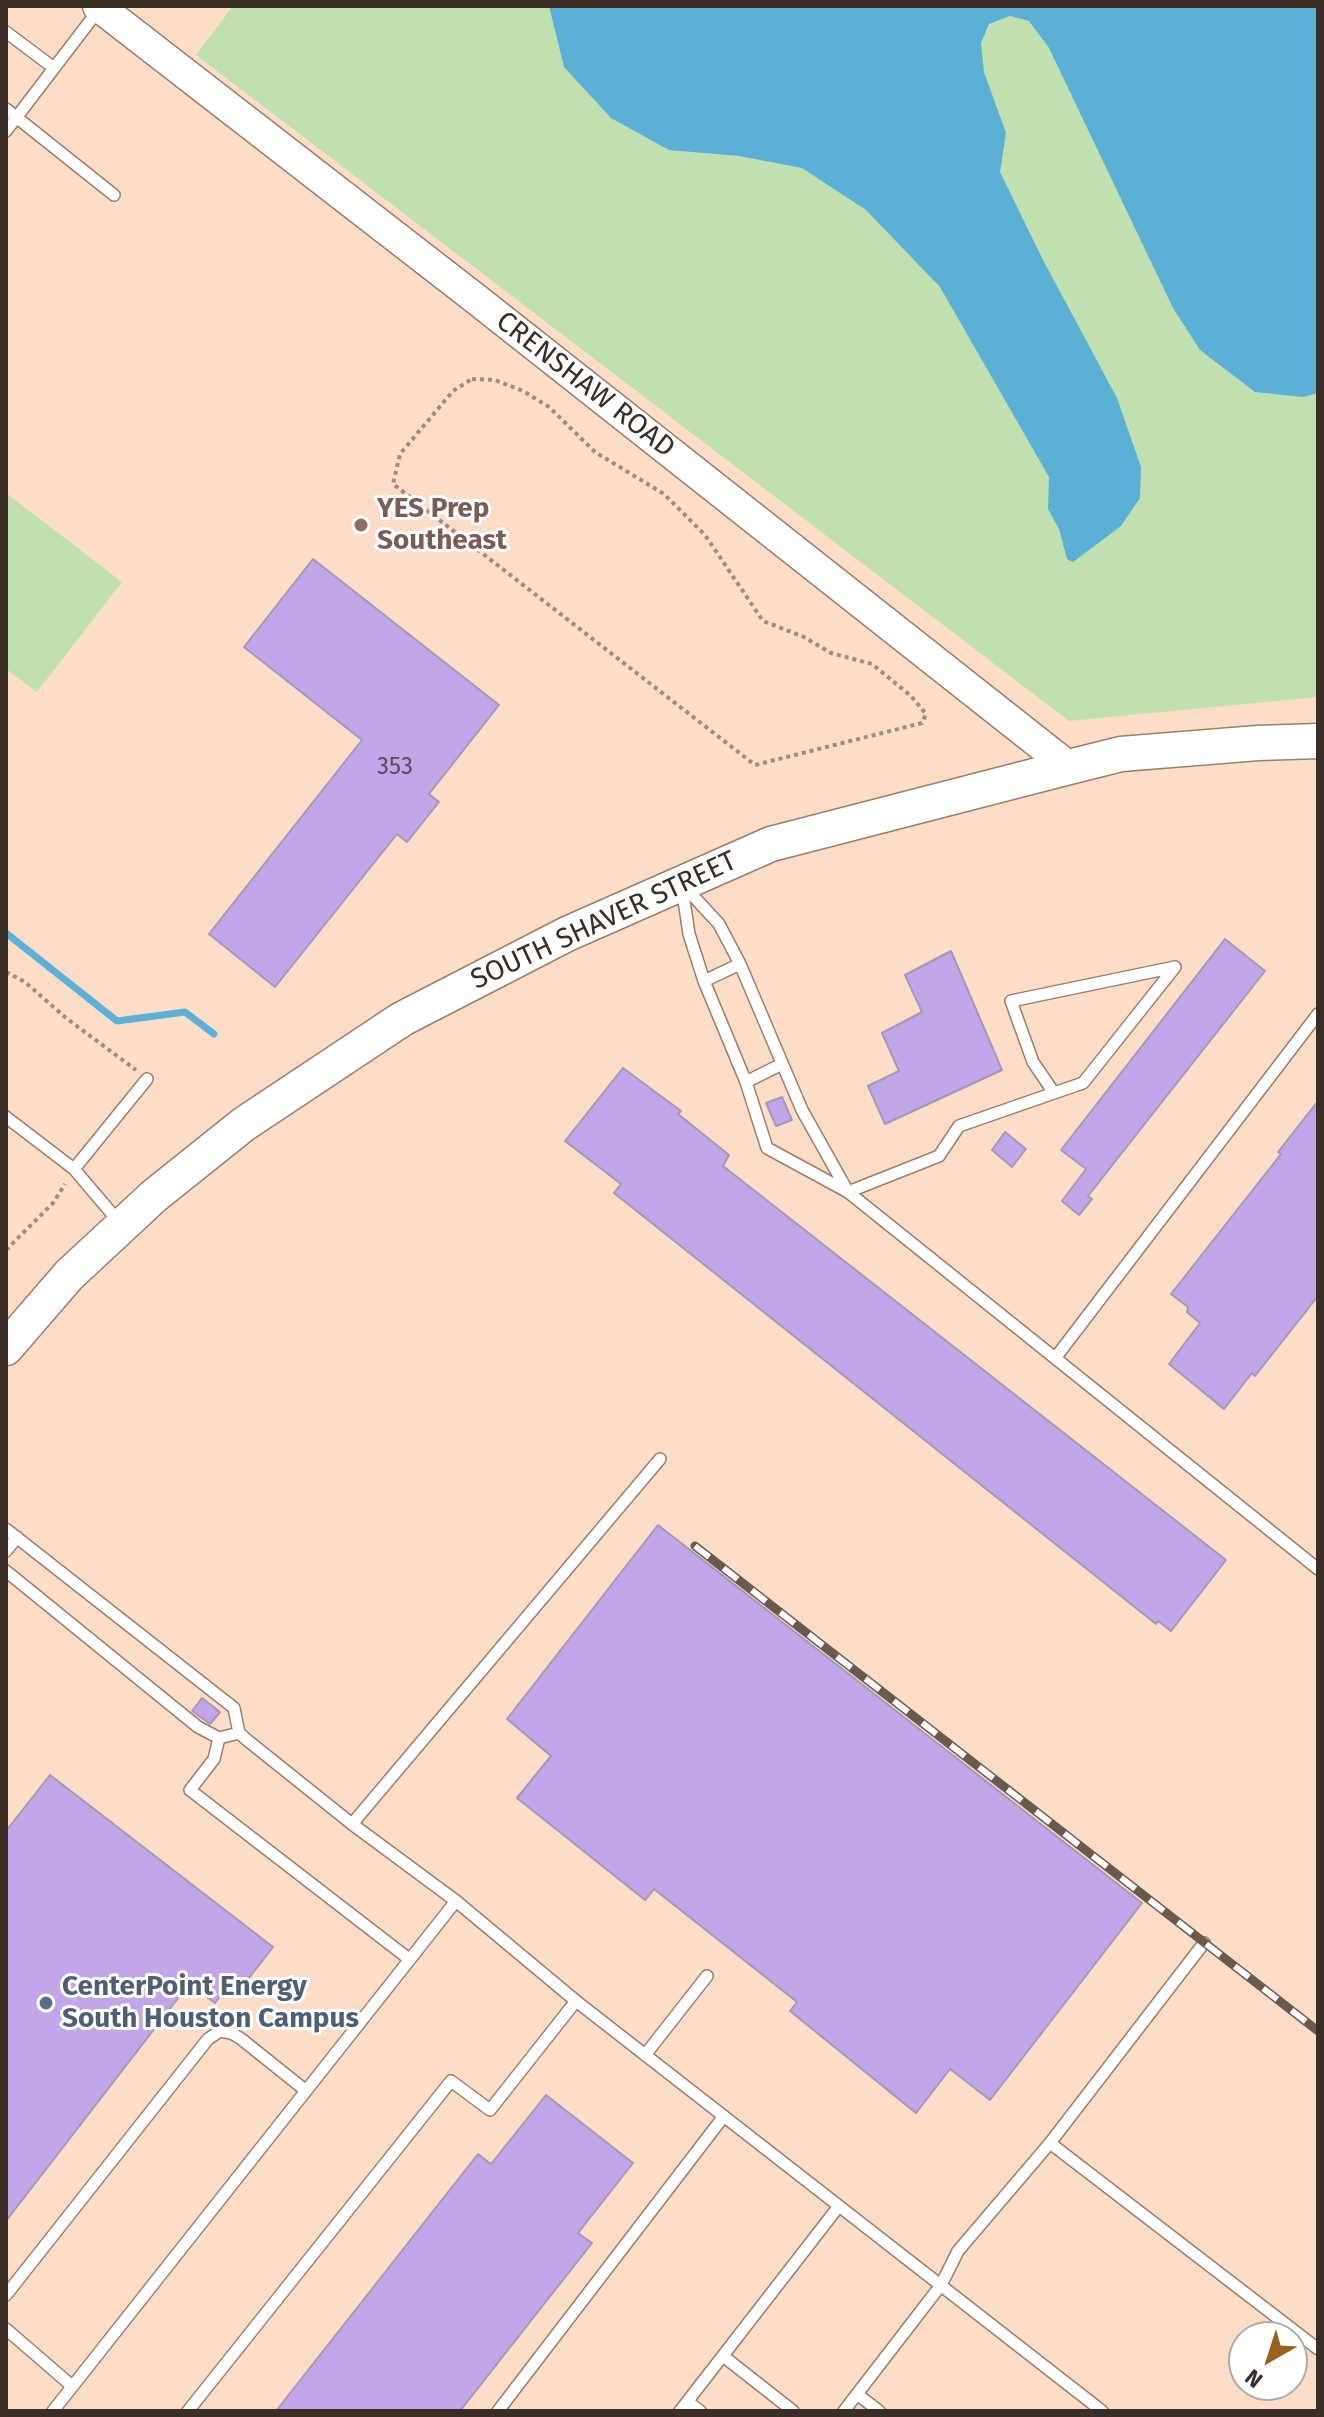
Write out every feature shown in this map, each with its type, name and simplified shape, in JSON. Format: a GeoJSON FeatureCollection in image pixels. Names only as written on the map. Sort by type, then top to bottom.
{"type":"FeatureCollection","features":[{"type":"Feature","properties":{"kind":"main road","name":"CRENSHAW ROAD"},"geometry":{"type":"LineString","coordinates":[[99,7],[564,368],[1069,767]]}},
{"type":"Feature","properties":{"kind":"main road","name":"SOUTH SHAVER STREET"},"geometry":{"type":"LineString","coordinates":[[6,1348],[69,1275],[154,1196],[244,1124],[402,1019],[567,934],[771,844],[1069,767],[1121,754],[1318,741]]}},
{"type":"Feature","properties":{"kind":"lane"},"geometry":{"type":"LineString","coordinates":[[6,131],[99,7]]}},
{"type":"Feature","properties":{"kind":"lane"},"geometry":{"type":"LineString","coordinates":[[6,32],[54,68]]}},
{"type":"Feature","properties":{"kind":"lane"},"geometry":{"type":"LineString","coordinates":[[6,109],[114,195]]}},
{"type":"Feature","properties":{"kind":"lane"},"geometry":{"type":"LineString","coordinates":[[681,882],[719,924],[740,964],[802,1110],[848,1192]]}},
{"type":"Feature","properties":{"kind":"lane"},"geometry":{"type":"LineString","coordinates":[[681,882],[689,934],[704,981],[746,1082],[767,1148],[848,1192],[1318,1569]]}},
{"type":"Feature","properties":{"kind":"lane"},"geometry":{"type":"LineString","coordinates":[[704,981],[740,964]]}},
{"type":"Feature","properties":{"kind":"lane"},"geometry":{"type":"LineString","coordinates":[[848,1192],[939,1156],[959,1126],[1083,1083],[1175,967],[1011,1001],[1033,1062],[1054,1093]]}},
{"type":"Feature","properties":{"kind":"lane"},"geometry":{"type":"LineString","coordinates":[[1056,1357],[1318,1014]]}},
{"type":"Feature","properties":{"kind":"lane"},"geometry":{"type":"LineString","coordinates":[[746,1082],[782,1064]]}},
{"type":"Feature","properties":{"kind":"lane"},"geometry":{"type":"LineString","coordinates":[[74,1169],[147,1079]]}},
{"type":"Feature","properties":{"kind":"lane"},"geometry":{"type":"LineString","coordinates":[[6,1117],[74,1169],[123,1226]]}},
{"type":"Feature","properties":{"kind":"lane"},"geometry":{"type":"LineString","coordinates":[[352,1824],[660,1459]]}},
{"type":"Feature","properties":{"kind":"lane"},"geometry":{"type":"LineString","coordinates":[[6,1529],[234,1708],[239,1733],[352,1824],[456,1901],[576,2001],[1102,2411]]}},
{"type":"Feature","properties":{"kind":"lane"},"geometry":{"type":"LineString","coordinates":[[6,1551],[17,1537]]}},
{"type":"Feature","properties":{"kind":"lane"},"geometry":{"type":"LineString","coordinates":[[6,1571],[198,1727],[219,1738],[239,1733]]}},
{"type":"Feature","properties":{"kind":"lane"},"geometry":{"type":"LineString","coordinates":[[219,1738],[214,1759],[190,1790],[409,1959]]}},
{"type":"Feature","properties":{"kind":"lane"},"geometry":{"type":"LineString","coordinates":[[53,2411],[456,1901]]}},
{"type":"Feature","properties":{"kind":"lane"},"geometry":{"type":"LineString","coordinates":[[844,2411],[941,2285],[958,2251],[1050,2143],[1204,1943]]}},
{"type":"Feature","properties":{"kind":"lane"},"geometry":{"type":"LineString","coordinates":[[645,2055],[707,1976]]}},
{"type":"Feature","properties":{"kind":"lane"},"geometry":{"type":"LineString","coordinates":[[188,2411],[451,2081],[490,2110],[576,2001]]}},
{"type":"Feature","properties":{"kind":"lane"},"geometry":{"type":"LineString","coordinates":[[6,2295],[208,2039],[220,2031],[240,2038],[305,2090]]}},
{"type":"Feature","properties":{"kind":"lane"},"geometry":{"type":"LineString","coordinates":[[498,2411],[724,2116]]}},
{"type":"Feature","properties":{"kind":"lane"},"geometry":{"type":"LineString","coordinates":[[1050,2143],[1318,2349]]}},
{"type":"Feature","properties":{"kind":"lane"},"geometry":{"type":"LineString","coordinates":[[700,2411],[684,2406],[839,2206]]}},
{"type":"Feature","properties":{"kind":"lane"},"geometry":{"type":"LineString","coordinates":[[6,2329],[72,2386]]}},
{"type":"Feature","properties":{"kind":"lane"},"geometry":{"type":"LineString","coordinates":[[723,2356],[793,2411]]}},
{"type":"Feature","properties":{"kind":"lane"},"geometry":{"type":"LineString","coordinates":[[857,2394],[879,2411]]}},
{"type":"Feature","properties":{"kind":"path"},"geometry":{"type":"LineString","coordinates":[[472,379],[495,380],[523,391],[549,407],[595,452],[664,494],[705,535],[763,621],[804,637],[831,653],[872,664],[911,696],[926,714],[922,723],[755,765],[393,484],[400,454],[453,391],[472,379]]}},
{"type":"Feature","properties":{"kind":"path"},"geometry":{"type":"LineString","coordinates":[[6,972],[25,982],[66,1018],[147,1079]]}},
{"type":"Feature","properties":{"kind":"path"},"geometry":{"type":"LineString","coordinates":[[6,1250],[53,1203],[74,1169]]}},
{"type":"Feature","properties":{"kind":"green space"},"geometry":{"type":"Polygon","coordinates":[[[233,6],[1318,6],[1318,697],[1069,721],[196,55],[233,6]]]}},
{"type":"Feature","properties":{"kind":"green space"},"geometry":{"type":"Polygon","coordinates":[[[6,493],[122,582],[37,692],[6,669],[6,493]]]}},
{"type":"Feature","properties":{"kind":"water"},"geometry":{"type":"Polygon","coordinates":[[[549,6],[1318,6],[1318,393],[1303,397],[1255,392],[1200,350],[1173,308],[1049,48],[1029,21],[1010,16],[989,24],[981,43],[984,72],[1006,133],[1000,172],[1117,398],[1141,467],[1140,498],[1121,526],[1073,562],[1067,559],[1059,529],[1048,509],[1049,477],[940,287],[866,210],[802,168],[739,156],[669,150],[611,118],[564,67],[549,6]]]}},
{"type":"Feature","properties":{"kind":"building"},"geometry":{"type":"Polygon","coordinates":[[[313,559],[499,705],[429,794],[439,802],[407,842],[397,834],[275,987],[209,934],[362,740],[244,647],[313,559]]]}},
{"type":"Feature","properties":{"kind":"building"},"geometry":{"type":"Polygon","coordinates":[[[1225,939],[1265,971],[1088,1196],[1092,1199],[1079,1215],[1062,1201],[1086,1169],[1061,1150],[1225,939]]]}},
{"type":"Feature","properties":{"kind":"building"},"geometry":{"type":"Polygon","coordinates":[[[951,951],[1002,1070],[885,1124],[868,1086],[899,1071],[882,1033],[922,1012],[905,975],[951,951]]]}},
{"type":"Feature","properties":{"kind":"building"},"geometry":{"type":"Polygon","coordinates":[[[623,1068],[681,1111],[678,1114],[729,1155],[723,1166],[1226,1560],[1171,1631],[1158,1621],[1156,1624],[614,1193],[621,1184],[565,1141],[623,1068]]]}},
{"type":"Feature","properties":{"kind":"building"},"geometry":{"type":"Polygon","coordinates":[[[782,1097],[792,1120],[776,1126],[766,1103],[782,1097]]]}},
{"type":"Feature","properties":{"kind":"building"},"geometry":{"type":"Polygon","coordinates":[[[1318,1101],[1318,1296],[1255,1376],[1252,1373],[1224,1409],[1169,1364],[1200,1323],[1187,1312],[1188,1307],[1171,1294],[1281,1154],[1278,1152],[1318,1101]]]}},
{"type":"Feature","properties":{"kind":"building"},"geometry":{"type":"Polygon","coordinates":[[[1005,1132],[1026,1149],[1012,1167],[992,1150],[1005,1132]]]}},
{"type":"Feature","properties":{"kind":"building"},"geometry":{"type":"Polygon","coordinates":[[[658,1525],[1142,1903],[990,2100],[950,2069],[916,2113],[790,2011],[797,2002],[654,1889],[645,1900],[517,1798],[551,1756],[507,1719],[658,1525]]]}},
{"type":"Feature","properties":{"kind":"building"},"geometry":{"type":"Polygon","coordinates":[[[202,1698],[220,1712],[210,1724],[192,1711],[202,1698]]]}},
{"type":"Feature","properties":{"kind":"building"},"geometry":{"type":"Polygon","coordinates":[[[50,1775],[273,1947],[235,1996],[226,1989],[215,2003],[189,1984],[6,2221],[6,1831],[50,1775]]]}},
{"type":"Feature","properties":{"kind":"building"},"geometry":{"type":"Polygon","coordinates":[[[546,2095],[633,2163],[578,2233],[592,2243],[460,2411],[276,2411],[478,2154],[491,2164],[546,2095]]]}},
{"type":"Feature","properties":{"kind":"waterway"},"geometry":{"type":"LineString","coordinates":[[6,933],[117,1021],[185,1012],[214,1034]]}},
{"type":"Feature","properties":{"kind":"railway"},"geometry":{"type":"LineString","coordinates":[[695,1546],[1318,2031]]}},
{"type":"Feature","properties":{"kind":"place","name":"YES Prep Southeast"},"geometry":{"type":"Point","coordinates":[361,525]}},
{"type":"Feature","properties":{"kind":"place","name":"CenterPoint Energy South Houston Campus"},"geometry":{"type":"Point","coordinates":[46,2003]}}]}
